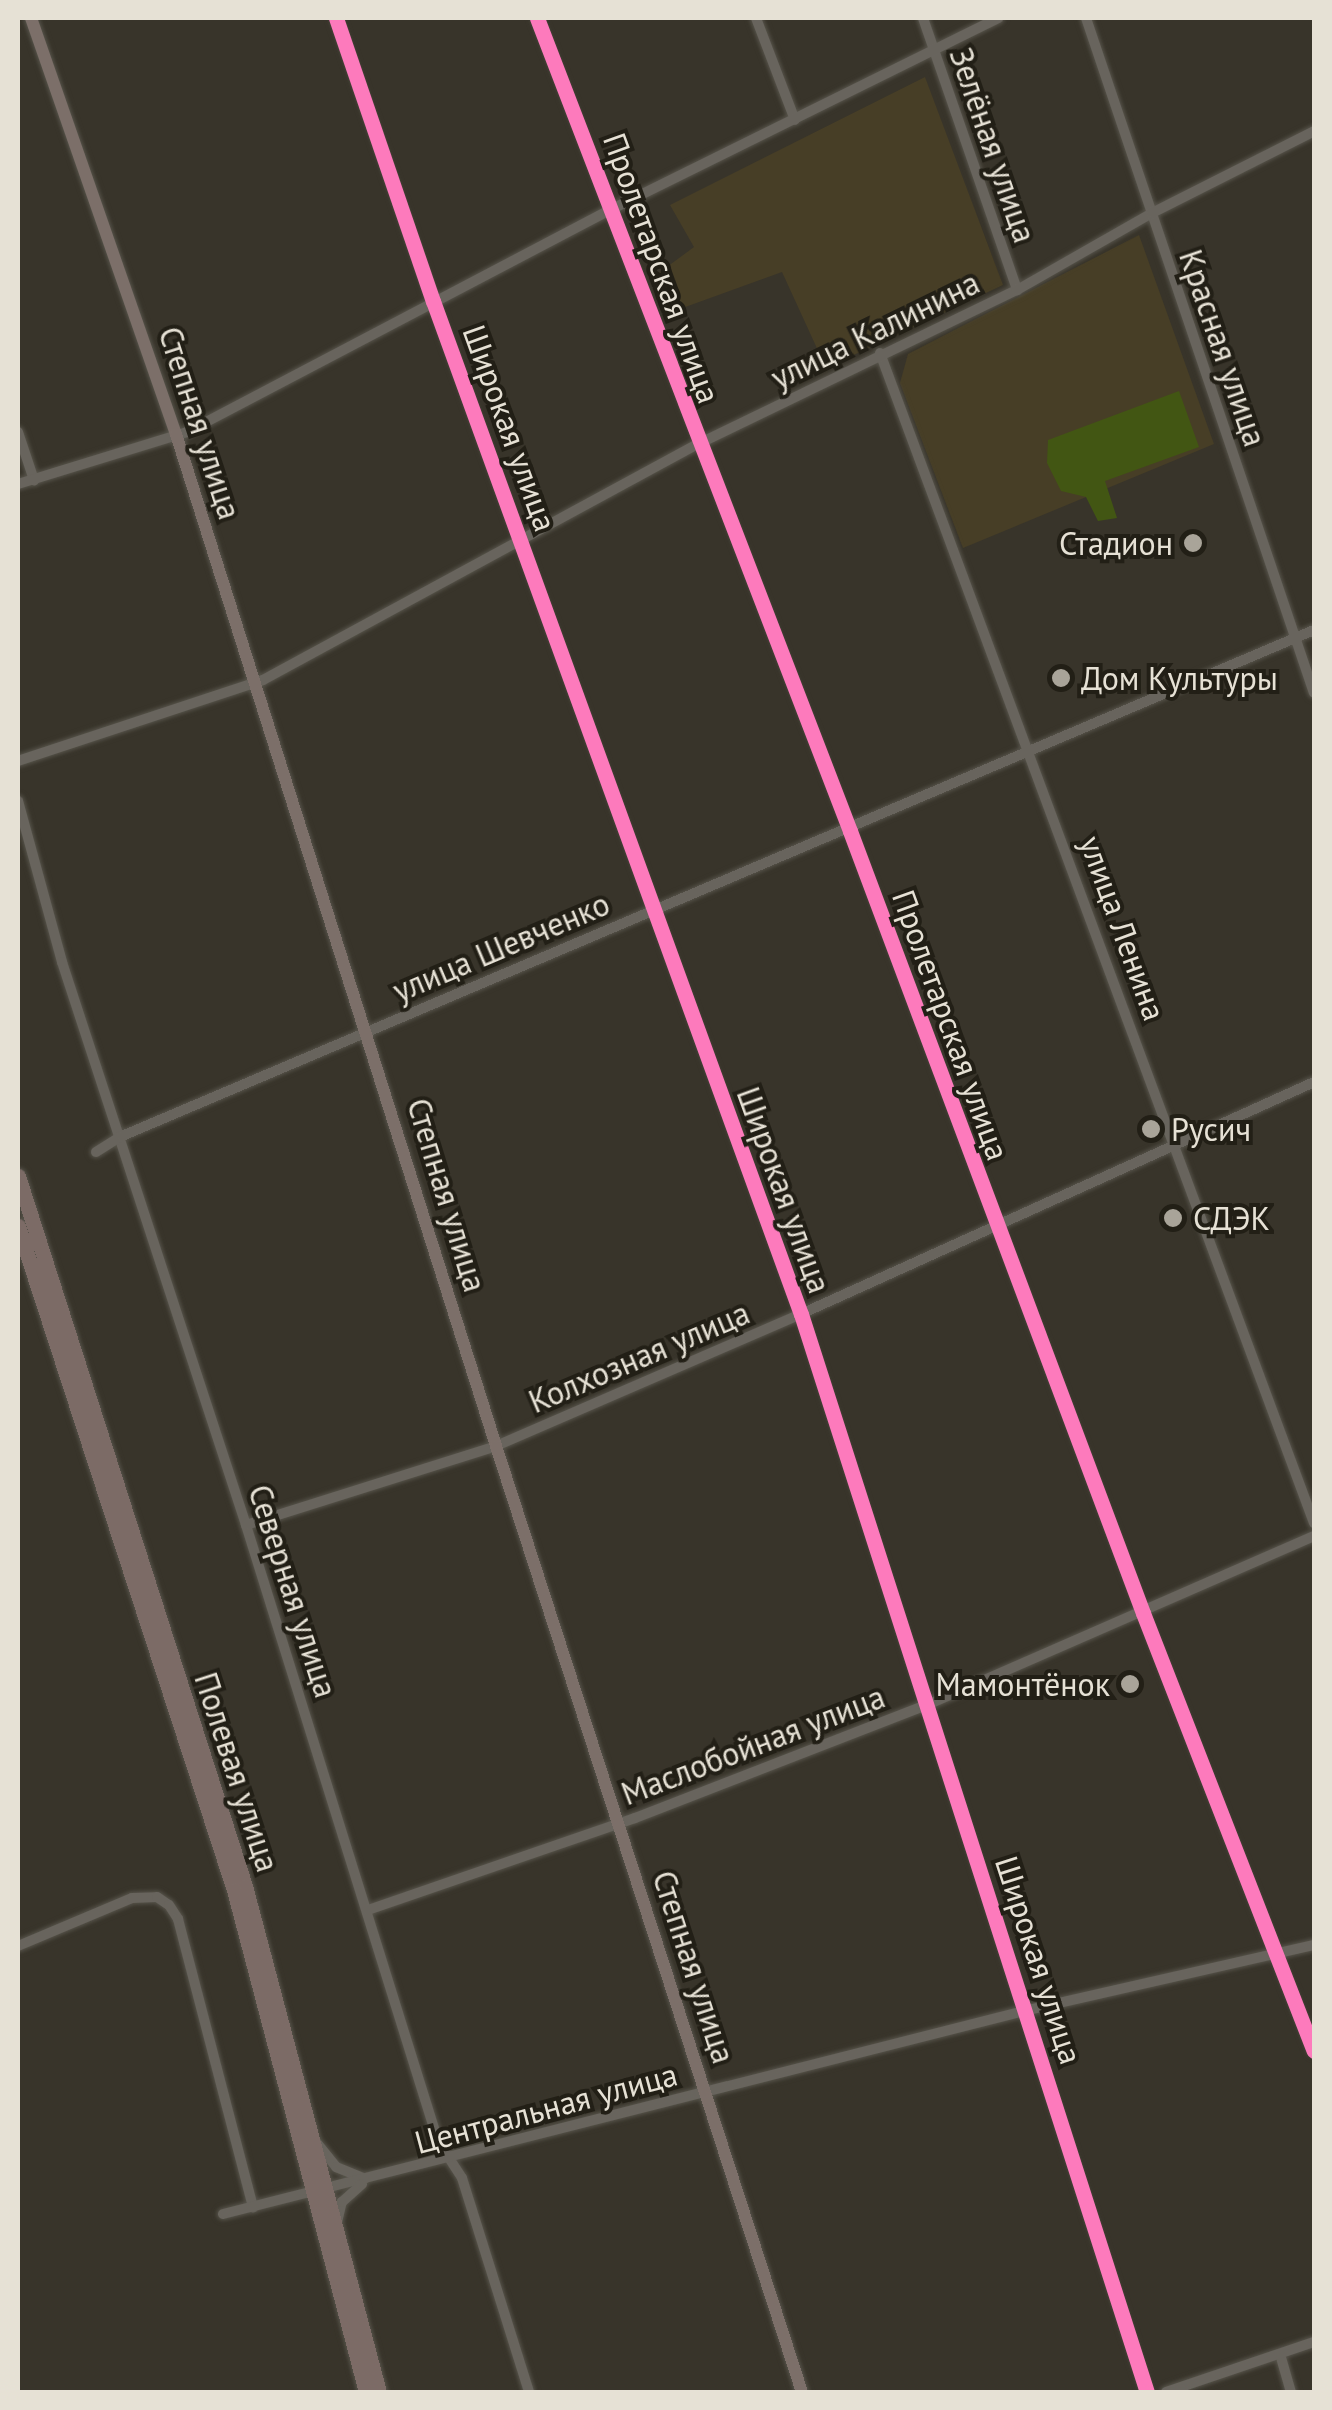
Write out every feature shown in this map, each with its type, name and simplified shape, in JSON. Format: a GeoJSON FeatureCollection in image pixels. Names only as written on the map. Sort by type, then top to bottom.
{"type":"FeatureCollection","features":[{"type":"Feature","properties":{"kind":"highway","name":"Полевая улица"},"geometry":{"type":"LineString","coordinates":[[18,1176],[245,1886],[312,2137],[320,2192],[336,2228],[378,2392]]}},
{"type":"Feature","properties":{"kind":"highway","name":"Полевая улица"},"geometry":{"type":"LineString","coordinates":[[18,1226],[234,1890],[320,2192],[366,2392]]}},
{"type":"Feature","properties":{"kind":"main road","name":"Степная улица"},"geometry":{"type":"LineString","coordinates":[[31,18],[176,434],[496,1446],[802,2392]]}},
{"type":"Feature","properties":{"kind":"street","name":"Широкая улица"},"geometry":{"type":"LineString","coordinates":[[336,18],[433,301],[800,1314],[1028,2010],[1147,2392]]}},
{"type":"Feature","properties":{"kind":"street","name":"Пролетарская улица"},"geometry":{"type":"LineString","coordinates":[[538,18],[698,444],[850,830],[1143,1614],[1314,2051]]}},
{"type":"Feature","properties":{"kind":"street"},"geometry":{"type":"LineString","coordinates":[[756,18],[795,120]]}},
{"type":"Feature","properties":{"kind":"street","name":"Зелёная улица"},"geometry":{"type":"LineString","coordinates":[[923,18],[1017,290]]}},
{"type":"Feature","properties":{"kind":"street"},"geometry":{"type":"LineString","coordinates":[[18,484],[176,434],[612,208],[998,18]]}},
{"type":"Feature","properties":{"kind":"street","name":"Красная улица"},"geometry":{"type":"LineString","coordinates":[[1086,18],[1314,694]]}},
{"type":"Feature","properties":{"kind":"street","name":"улица Калинина"},"geometry":{"type":"LineString","coordinates":[[18,761],[255,684],[698,444],[880,352],[1017,290],[1152,214],[1314,132]]}},
{"type":"Feature","properties":{"kind":"street","name":"улица Ленина"},"geometry":{"type":"LineString","coordinates":[[880,352],[1314,1523]]}},
{"type":"Feature","properties":{"kind":"street"},"geometry":{"type":"LineString","coordinates":[[18,432],[34,480]]}},
{"type":"Feature","properties":{"kind":"street","name":"улица Шевченко"},"geometry":{"type":"LineString","coordinates":[[96,1152],[122,1136],[367,1031],[850,830],[1314,630]]}},
{"type":"Feature","properties":{"kind":"street","name":"Северная улица"},"geometry":{"type":"LineString","coordinates":[[18,801],[62,962],[122,1136],[438,2141],[462,2178],[529,2392]]}},
{"type":"Feature","properties":{"kind":"street","name":"Колхозная улица"},"geometry":{"type":"LineString","coordinates":[[246,1525],[496,1446],[1314,1082]]}},
{"type":"Feature","properties":{"kind":"street","name":"Маслобойная улица"},"geometry":{"type":"LineString","coordinates":[[368,1910],[618,1823],[927,1705],[1143,1614],[1314,1536]]}},
{"type":"Feature","properties":{"kind":"street"},"geometry":{"type":"LineString","coordinates":[[18,1946],[132,1898],[157,1897],[169,1906],[178,1918],[253,2207]]}},
{"type":"Feature","properties":{"kind":"street","name":"Центральная улица"},"geometry":{"type":"LineString","coordinates":[[224,2214],[450,2160],[1028,2010],[1314,1944]]}},
{"type":"Feature","properties":{"kind":"street"},"geometry":{"type":"LineString","coordinates":[[312,2137],[336,2166],[370,2179],[342,2202],[336,2228]]}},
{"type":"Feature","properties":{"kind":"street"},"geometry":{"type":"LineString","coordinates":[[1166,2392],[1314,2342]]}},
{"type":"Feature","properties":{"kind":"street"},"geometry":{"type":"LineString","coordinates":[[1280,2354],[1291,2392]]}},
{"type":"Feature","properties":{"kind":"shaded area"},"geometry":{"type":"Polygon","coordinates":[[[925,77],[1003,285],[826,368],[782,272],[677,310],[656,275],[694,247],[670,205],[925,77]]]}},
{"type":"Feature","properties":{"kind":"shaded area"},"geometry":{"type":"Polygon","coordinates":[[[1139,235],[1214,444],[963,548],[900,383],[908,354],[1139,235]]]}},
{"type":"Feature","properties":{"kind":"green space"},"geometry":{"type":"Polygon","coordinates":[[[1179,391],[1199,447],[1105,481],[1117,518],[1098,521],[1086,497],[1061,491],[1047,463],[1048,440],[1179,391]]]}},
{"type":"Feature","properties":{"kind":"cycle path"},"geometry":{"type":"LineString","coordinates":[[336,18],[433,301],[801,1314],[1147,2392]]}},
{"type":"Feature","properties":{"kind":"cycle path"},"geometry":{"type":"LineString","coordinates":[[537,18],[850,831],[1143,1613],[1314,2051]]}},
{"type":"Feature","properties":{"kind":"place","name":"Стадион"},"geometry":{"type":"Point","coordinates":[1193,543]}},
{"type":"Feature","properties":{"kind":"place","name":"Дом Культуры"},"geometry":{"type":"Point","coordinates":[1061,678]}},
{"type":"Feature","properties":{"kind":"place","name":"Русич"},"geometry":{"type":"Point","coordinates":[1151,1129]}},
{"type":"Feature","properties":{"kind":"place","name":"СДЭК"},"geometry":{"type":"Point","coordinates":[1173,1218]}},
{"type":"Feature","properties":{"kind":"place","name":"Мамонтёнок"},"geometry":{"type":"Point","coordinates":[1130,1684]}}]}
